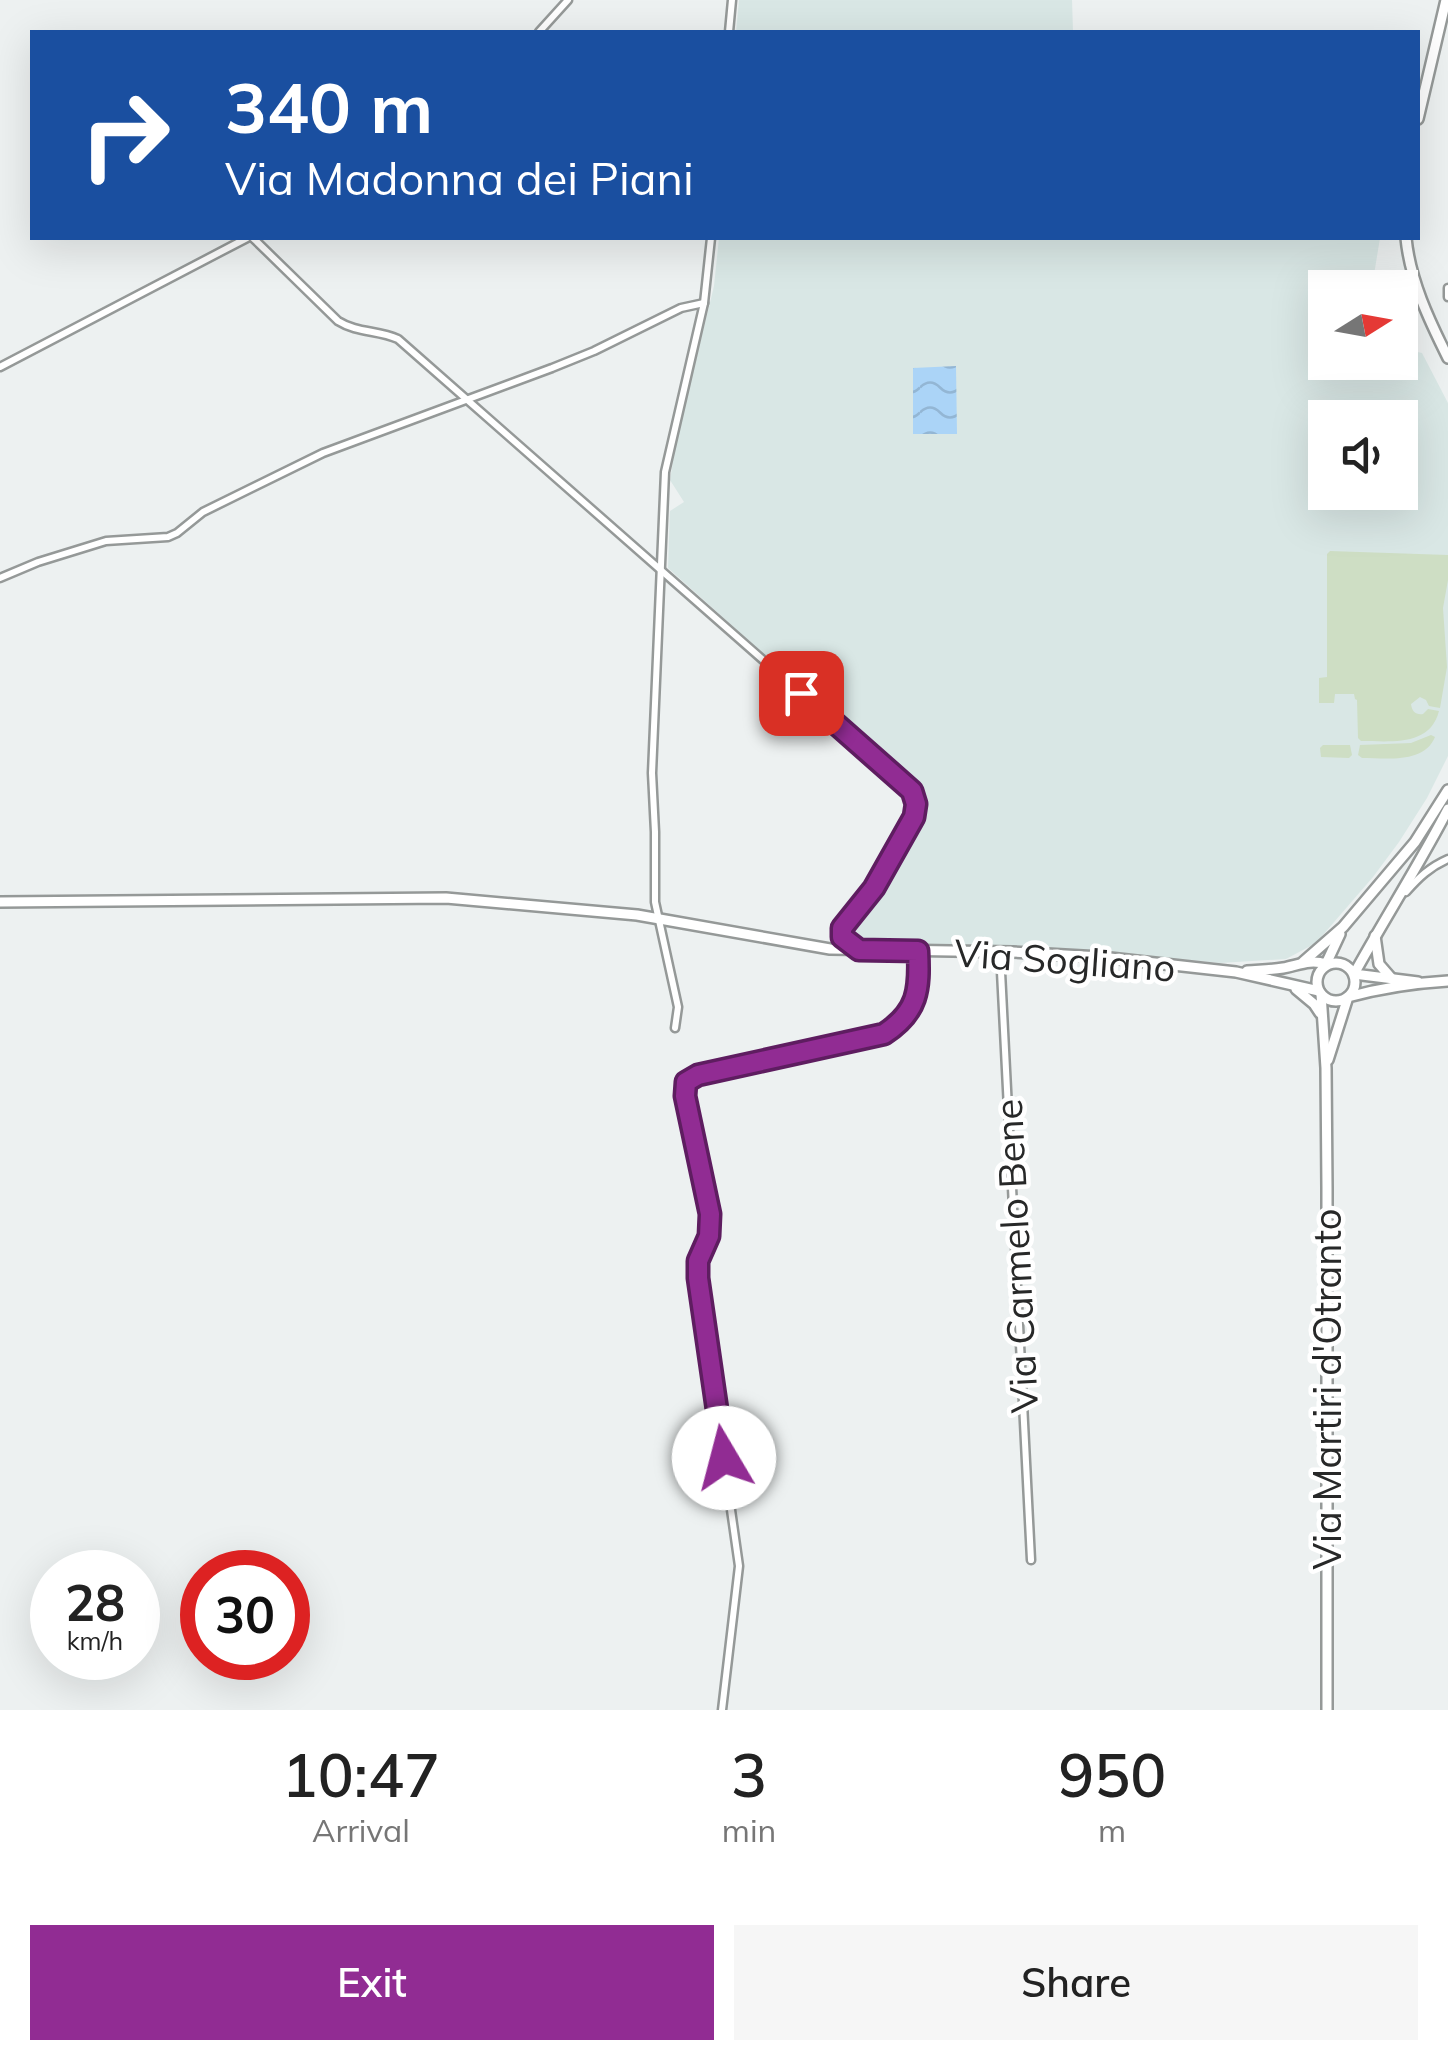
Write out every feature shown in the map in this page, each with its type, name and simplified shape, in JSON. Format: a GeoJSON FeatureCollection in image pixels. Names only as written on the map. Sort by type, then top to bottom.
{"type":"FeatureCollection","features":[{"type":"Feature","properties":{"kind":"street"},"geometry":{"type":"LineString","coordinates":[[541,30],[568,0]]}},
{"type":"Feature","properties":{"kind":"street"},"geometry":{"type":"LineString","coordinates":[[729,30],[732,0]]}},
{"type":"Feature","properties":{"kind":"street"},"geometry":{"type":"LineString","coordinates":[[1420,112],[1445,20],[1446,0]]}},
{"type":"Feature","properties":{"kind":"street"},"geometry":{"type":"LineString","coordinates":[[0,367],[246,240]]}},
{"type":"Feature","properties":{"kind":"street"},"geometry":{"type":"LineString","coordinates":[[252,240],[338,321],[351,329],[398,340],[912,791],[914,817],[874,888],[842,928],[842,937],[859,950]]}},
{"type":"Feature","properties":{"kind":"street"},"geometry":{"type":"LineString","coordinates":[[675,1028],[678,1007],[657,919],[652,773],[664,472],[704,302],[711,240]]}},
{"type":"Feature","properties":{"kind":"street"},"geometry":{"type":"LineString","coordinates":[[1406,240],[1418,290],[1448,358]]}},
{"type":"Feature","properties":{"kind":"street"},"geometry":{"type":"LineString","coordinates":[[1448,288],[1448,296]]}},
{"type":"Feature","properties":{"kind":"street"},"geometry":{"type":"LineString","coordinates":[[0,578],[106,541],[168,538],[203,512],[323,453],[594,351],[681,308],[704,302]]}},
{"type":"Feature","properties":{"kind":"street"},"geometry":{"type":"LineString","coordinates":[[1304,962],[1343,926],[1414,842],[1448,790]]}},
{"type":"Feature","properties":{"kind":"street"},"geometry":{"type":"LineString","coordinates":[[1348,997],[1355,986],[1354,974],[1448,808]]}},
{"type":"Feature","properties":{"kind":"street"},"geometry":{"type":"LineString","coordinates":[[1386,916],[1419,876],[1448,859]]}},
{"type":"Feature","properties":{"kind":"street","name":"Via Sogliano"},"geometry":{"type":"LineString","coordinates":[[0,902],[446,898],[637,914],[830,949],[1100,957],[1236,972],[1320,992],[1336,1001],[1418,982],[1448,981]]}},
{"type":"Feature","properties":{"kind":"street"},"geometry":{"type":"LineString","coordinates":[[1320,992],[1318,974],[1343,926]]}},
{"type":"Feature","properties":{"kind":"street"},"geometry":{"type":"LineString","coordinates":[[1375,935],[1379,964],[1392,979]]}},
{"type":"Feature","properties":{"kind":"street"},"geometry":{"type":"LineString","coordinates":[[722,1710],[739,1566],[698,1278],[698,1261],[709,1236],[710,1214],[685,1096],[686,1082],[698,1075],[884,1034],[900,1023],[912,1007],[920,985],[918,951]]}},
{"type":"Feature","properties":{"kind":"street","name":"Via Carmelo Bene"},"geometry":{"type":"LineString","coordinates":[[1000,952],[1030,1560]]}},
{"type":"Feature","properties":{"kind":"street","name":"Via Sogliano"},"geometry":{"type":"LineString","coordinates":[[1236,972],[1332,962],[1345,964],[1354,974],[1418,982]]}},
{"type":"Feature","properties":{"kind":"street"},"geometry":{"type":"LineString","coordinates":[[1290,984],[1322,1016]]}},
{"type":"Feature","properties":{"kind":"street","name":"Via Martiri d'Otranto"},"geometry":{"type":"LineString","coordinates":[[1320,992],[1326,1068],[1328,1710]]}},
{"type":"Feature","properties":{"kind":"street","name":"Via Martiri d'Otranto"},"geometry":{"type":"LineString","coordinates":[[1326,1068],[1348,997]]}},
{"type":"Feature","properties":{"kind":"shaded area"},"geometry":{"type":"Polygon","coordinates":[[[739,0],[1072,0],[1073,30],[736,30],[739,0]]]}},
{"type":"Feature","properties":{"kind":"shaded area"},"geometry":{"type":"Polygon","coordinates":[[[719,240],[1380,240],[1375,270],[1308,270],[1308,380],[1418,380],[1418,352],[1448,403],[1448,756],[1427,798],[1373,877],[1316,943],[1286,959],[1220,963],[1074,949],[860,944],[846,929],[880,888],[922,812],[921,795],[668,568],[670,511],[684,502],[670,480],[714,286],[719,240]]]}},
{"type":"Feature","properties":{"kind":"green space"},"geometry":{"type":"Polygon","coordinates":[[[1330,551],[1448,555],[1443,608],[1447,667],[1440,708],[1429,706],[1420,697],[1411,704],[1418,714],[1428,709],[1439,711],[1434,723],[1418,736],[1408,740],[1361,741],[1354,694],[1335,694],[1334,703],[1319,703],[1319,678],[1327,677],[1330,551]]]}},
{"type":"Feature","properties":{"kind":"green space"},"geometry":{"type":"Polygon","coordinates":[[[1435,737],[1430,746],[1413,756],[1382,759],[1358,755],[1360,745],[1411,743],[1435,737]]]}},
{"type":"Feature","properties":{"kind":"green space"},"geometry":{"type":"Polygon","coordinates":[[[1323,745],[1350,745],[1352,755],[1321,757],[1323,745]]]}},
{"type":"Feature","properties":{"kind":"water"},"geometry":{"type":"Polygon","coordinates":[[[956,366],[957,434],[913,434],[913,368],[956,366]]]}},
{"type":"Feature","properties":{"kind":"route"},"geometry":{"type":"LineString","coordinates":[[724,1458],[698,1278],[698,1261],[709,1236],[710,1214],[685,1096],[686,1082],[698,1075],[884,1034],[900,1023],[912,1007],[920,985],[918,951],[859,950],[842,937],[842,928],[874,888],[914,817],[912,791],[801,693]]}}]}
